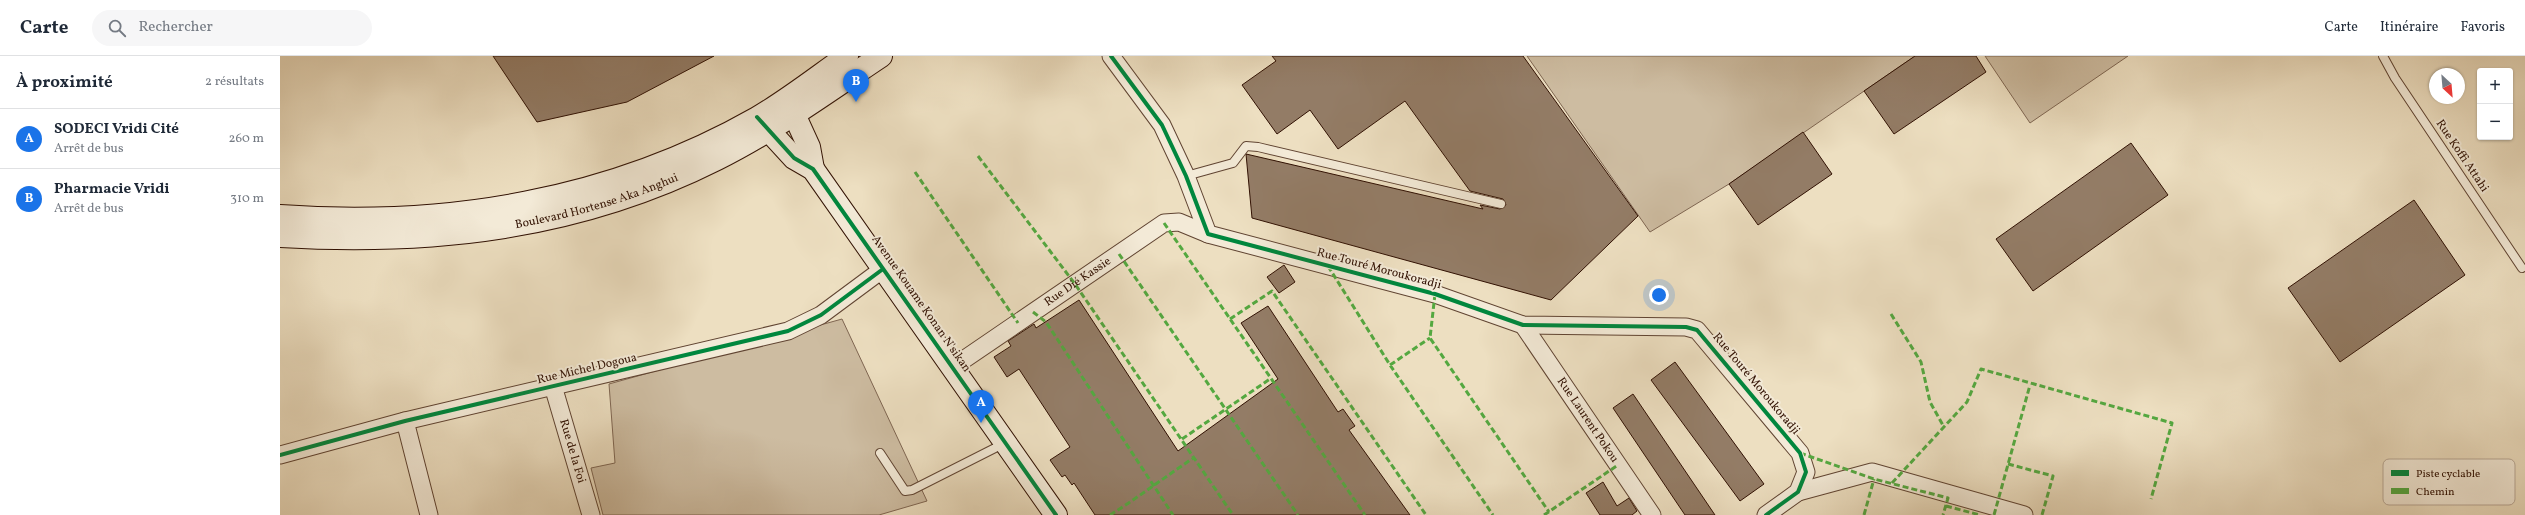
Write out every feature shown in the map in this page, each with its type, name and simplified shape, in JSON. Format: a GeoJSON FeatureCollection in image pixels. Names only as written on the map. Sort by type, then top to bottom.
{"type":"FeatureCollection","features":[{"type":"Feature","properties":{"kind":"main road","name":"Boulevard Hortense Aka Anghui"},"geometry":{"type":"LineString","coordinates":[[791,106],[847,56]]}},
{"type":"Feature","properties":{"kind":"main road","name":"Boulevard Hortense Aka Anghui"},"geometry":{"type":"LineString","coordinates":[[280,236],[366,238],[453,235],[518,226],[568,215],[671,179],[716,159],[762,124],[791,106],[881,56]]}},
{"type":"Feature","properties":{"kind":"main road","name":"Avenue Kouame Konan N'sikan"},"geometry":{"type":"LineString","coordinates":[[791,106],[809,147],[813,169],[1056,515]]}},
{"type":"Feature","properties":{"kind":"main road","name":"Boulevard Hortense Aka Anghui"},"geometry":{"type":"LineString","coordinates":[[280,216],[382,218],[453,214],[538,202],[630,175],[690,150],[762,124]]}},
{"type":"Feature","properties":{"kind":"main road","name":"Avenue Kouame Konan N'sikan"},"geometry":{"type":"LineString","coordinates":[[762,124],[794,158],[813,169]]}},
{"type":"Feature","properties":{"kind":"street"},"geometry":{"type":"LineString","coordinates":[[1111,56],[1162,125],[1186,176],[1208,234]]}},
{"type":"Feature","properties":{"kind":"street","name":"Rue Dié Kassie"},"geometry":{"type":"LineString","coordinates":[[953,367],[1164,224],[1179,222],[1208,234]]}},
{"type":"Feature","properties":{"kind":"street","name":"Rue Touré Moroukoradji"},"geometry":{"type":"LineString","coordinates":[[1208,234],[1435,294],[1523,325],[1686,328],[1697,330],[1800,453],[1806,472],[1798,492]]}},
{"type":"Feature","properties":{"kind":"street","name":"Rue Michel Dogoua"},"geometry":{"type":"LineString","coordinates":[[280,454],[553,386],[788,331],[821,315],[883,269]]}},
{"type":"Feature","properties":{"kind":"street","name":"Rue Laurent Pokou"},"geometry":{"type":"LineString","coordinates":[[1523,325],[1652,515]]}},
{"type":"Feature","properties":{"kind":"street","name":"Rue de la Foi"},"geometry":{"type":"LineString","coordinates":[[553,386],[591,515]]}},
{"type":"Feature","properties":{"kind":"street"},"geometry":{"type":"LineString","coordinates":[[405,422],[429,515]]}},
{"type":"Feature","properties":{"kind":"street"},"geometry":{"type":"LineString","coordinates":[[1766,515],[1798,492],[1872,472],[2024,515]]}},
{"type":"Feature","properties":{"kind":"lane","name":"Rue Koffi Attahi"},"geometry":{"type":"LineString","coordinates":[[2383,56],[2395,78],[2522,268]]}},
{"type":"Feature","properties":{"kind":"lane"},"geometry":{"type":"LineString","coordinates":[[1186,176],[1233,163],[1246,146],[1258,147],[1501,204]]}},
{"type":"Feature","properties":{"kind":"lane"},"geometry":{"type":"LineString","coordinates":[[880,454],[905,491],[912,490],[1006,443]]}},
{"type":"Feature","properties":{"kind":"shaded area"},"geometry":{"type":"Polygon","coordinates":[[[1527,56],[1915,56],[1729,184],[1650,232],[1527,56]]]}},
{"type":"Feature","properties":{"kind":"shaded area"},"geometry":{"type":"Polygon","coordinates":[[[1985,56],[2128,56],[2030,123],[1985,56]]]}},
{"type":"Feature","properties":{"kind":"shaded area"},"geometry":{"type":"Polygon","coordinates":[[[842,319],[927,501],[879,515],[603,515],[591,468],[615,463],[609,384],[842,319]]]}},
{"type":"Feature","properties":{"kind":"building"},"geometry":{"type":"Polygon","coordinates":[[[493,56],[714,56],[627,102],[537,122],[493,56]]]}},
{"type":"Feature","properties":{"kind":"building"},"geometry":{"type":"Polygon","coordinates":[[[1272,56],[1523,56],[1638,216],[1551,300],[1252,218],[1246,154],[1483,209],[1480,205],[1500,209],[1506,205],[1503,199],[1470,191],[1405,101],[1338,149],[1310,110],[1277,134],[1242,85],[1276,61],[1272,56]]]}},
{"type":"Feature","properties":{"kind":"building"},"geometry":{"type":"Polygon","coordinates":[[[1915,56],[1976,56],[1986,72],[1894,134],[1864,91],[1915,56]]]}},
{"type":"Feature","properties":{"kind":"building"},"geometry":{"type":"Polygon","coordinates":[[[1803,132],[1832,174],[1758,225],[1729,184],[1803,132]]]}},
{"type":"Feature","properties":{"kind":"building"},"geometry":{"type":"Polygon","coordinates":[[[2131,143],[2168,195],[2033,291],[1996,239],[2131,143]]]}},
{"type":"Feature","properties":{"kind":"building"},"geometry":{"type":"Polygon","coordinates":[[[2414,200],[2465,275],[2340,362],[2288,288],[2414,200]]]}},
{"type":"Feature","properties":{"kind":"building"},"geometry":{"type":"Polygon","coordinates":[[[1284,265],[1295,282],[1279,293],[1267,277],[1284,265]]]}},
{"type":"Feature","properties":{"kind":"building"},"geometry":{"type":"Polygon","coordinates":[[[1079,300],[1178,451],[1278,379],[1241,323],[1268,306],[1338,412],[1343,409],[1355,426],[1349,430],[1410,515],[1095,515],[1074,483],[1072,485],[1065,475],[1062,477],[1050,460],[1070,447],[1019,369],[1007,377],[994,357],[1011,346],[1008,341],[1034,324],[1036,328],[1079,300]]]}},
{"type":"Feature","properties":{"kind":"building"},"geometry":{"type":"Polygon","coordinates":[[[1675,362],[1764,484],[1740,501],[1651,380],[1675,362]]]}},
{"type":"Feature","properties":{"kind":"building"},"geometry":{"type":"Polygon","coordinates":[[[1633,394],[1715,515],[1685,515],[1613,408],[1633,394]]]}},
{"type":"Feature","properties":{"kind":"building"},"geometry":{"type":"Polygon","coordinates":[[[1603,482],[1617,506],[1629,498],[1637,511],[1632,515],[1600,515],[1586,493],[1603,482]]]}},
{"type":"Feature","properties":{"kind":"marked path"},"geometry":{"type":"LineString","coordinates":[[978,156],[1075,284],[1233,515]]}},
{"type":"Feature","properties":{"kind":"marked path"},"geometry":{"type":"LineString","coordinates":[[915,172],[1018,323]]}},
{"type":"Feature","properties":{"kind":"marked path"},"geometry":{"type":"LineString","coordinates":[[1164,223],[1365,515]]}},
{"type":"Feature","properties":{"kind":"marked path"},"geometry":{"type":"LineString","coordinates":[[1119,254],[1298,515]]}},
{"type":"Feature","properties":{"kind":"marked path"},"geometry":{"type":"LineString","coordinates":[[1328,266],[1390,365],[1493,515]]}},
{"type":"Feature","properties":{"kind":"marked path"},"geometry":{"type":"LineString","coordinates":[[1230,319],[1272,291],[1426,515]]}},
{"type":"Feature","properties":{"kind":"marked path"},"geometry":{"type":"LineString","coordinates":[[1435,294],[1430,338],[1549,512]]}},
{"type":"Feature","properties":{"kind":"marked path"},"geometry":{"type":"LineString","coordinates":[[1033,312],[1046,322],[1173,515]]}},
{"type":"Feature","properties":{"kind":"marked path"},"geometry":{"type":"LineString","coordinates":[[1891,314],[1921,362],[1930,402],[1944,427]]}},
{"type":"Feature","properties":{"kind":"marked path"},"geometry":{"type":"LineString","coordinates":[[1390,365],[1430,338]]}},
{"type":"Feature","properties":{"kind":"marked path"},"geometry":{"type":"LineString","coordinates":[[1892,483],[1967,402],[1981,369],[2172,423],[2151,499]]}},
{"type":"Feature","properties":{"kind":"marked path"},"geometry":{"type":"LineString","coordinates":[[1182,439],[1270,379]]}},
{"type":"Feature","properties":{"kind":"marked path"},"geometry":{"type":"LineString","coordinates":[[1994,515],[2030,385]]}},
{"type":"Feature","properties":{"kind":"marked path"},"geometry":{"type":"LineString","coordinates":[[1800,453],[1874,479],[1948,498],[1943,515]]}},
{"type":"Feature","properties":{"kind":"marked path"},"geometry":{"type":"LineString","coordinates":[[1110,515],[1195,457]]}},
{"type":"Feature","properties":{"kind":"marked path"},"geometry":{"type":"LineString","coordinates":[[2008,464],[2053,476],[2042,515]]}},
{"type":"Feature","properties":{"kind":"marked path"},"geometry":{"type":"LineString","coordinates":[[1544,515],[1618,465]]}},
{"type":"Feature","properties":{"kind":"marked path"},"geometry":{"type":"LineString","coordinates":[[1864,515],[1874,479]]}},
{"type":"Feature","properties":{"kind":"marked path"},"geometry":{"type":"LineString","coordinates":[[1946,506],[1980,515]]}},
{"type":"Feature","properties":{"kind":"cycle path"},"geometry":{"type":"LineString","coordinates":[[1111,56],[1162,125],[1186,176],[1208,234],[1435,294],[1523,325],[1686,327],[1697,330],[1800,453],[1806,472],[1798,492],[1766,515]]}},
{"type":"Feature","properties":{"kind":"cycle path"},"geometry":{"type":"LineString","coordinates":[[757,117],[794,158],[813,169],[1056,515]]}},
{"type":"Feature","properties":{"kind":"cycle path"},"geometry":{"type":"LineString","coordinates":[[280,455],[405,421],[788,331],[821,315],[883,269]]}},
{"type":"Feature","properties":{"kind":"place","name":"Pharmacie Vridi"},"geometry":{"type":"Point","coordinates":[856,102]}},
{"type":"Feature","properties":{"kind":"place","name":"SODECI Vridi Cité"},"geometry":{"type":"Point","coordinates":[981,423]}}]}
